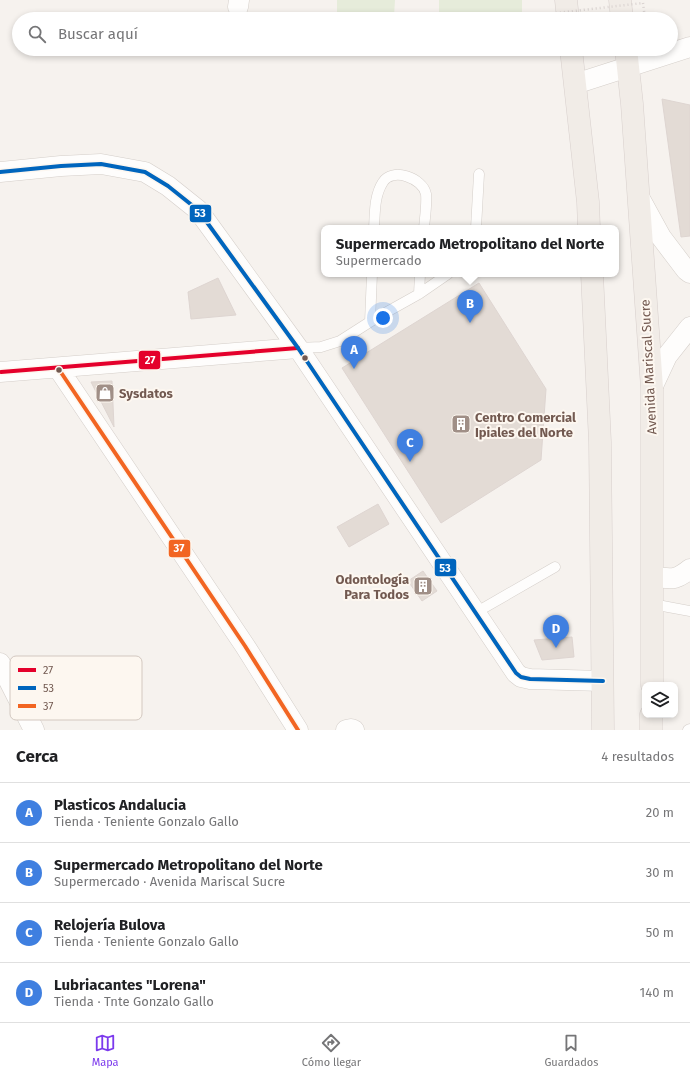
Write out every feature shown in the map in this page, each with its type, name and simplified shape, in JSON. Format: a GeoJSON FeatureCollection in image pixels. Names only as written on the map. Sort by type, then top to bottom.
{"type":"FeatureCollection","features":[{"type":"Feature","properties":{"kind":"main road"},"geometry":{"type":"LineString","coordinates":[[560,12],[566,0]]}},
{"type":"Feature","properties":{"kind":"main road"},"geometry":{"type":"LineString","coordinates":[[620,0],[621,12]]}},
{"type":"Feature","properties":{"kind":"main road"},"geometry":{"type":"LineString","coordinates":[[572,56],[588,202],[589,225]]}},
{"type":"Feature","properties":{"kind":"main road","name":"Avenida Mariscal Sucre"},"geometry":{"type":"LineString","coordinates":[[627,58],[652,388],[652,682]]}},
{"type":"Feature","properties":{"kind":"main road"},"geometry":{"type":"LineString","coordinates":[[592,277],[600,442],[603,730]]}},
{"type":"Feature","properties":{"kind":"main road"},"geometry":{"type":"LineString","coordinates":[[651,730],[652,718]]}},
{"type":"Feature","properties":{"kind":"street"},"geometry":{"type":"LineString","coordinates":[[678,49],[690,47]]}},
{"type":"Feature","properties":{"kind":"street"},"geometry":{"type":"LineString","coordinates":[[575,84],[627,58],[638,56]]}},
{"type":"Feature","properties":{"kind":"street"},"geometry":{"type":"LineString","coordinates":[[0,172],[101,164],[145,172],[168,186],[198,210],[298,348],[516,673],[522,677],[542,680],[603,680]]}},
{"type":"Feature","properties":{"kind":"street"},"geometry":{"type":"LineString","coordinates":[[638,195],[662,237],[690,273]]}},
{"type":"Feature","properties":{"kind":"street"},"geometry":{"type":"LineString","coordinates":[[652,388],[667,356],[690,327]]}},
{"type":"Feature","properties":{"kind":"street"},"geometry":{"type":"LineString","coordinates":[[0,372],[298,348]]}},
{"type":"Feature","properties":{"kind":"street"},"geometry":{"type":"LineString","coordinates":[[58,368],[245,646],[298,730]]}},
{"type":"Feature","properties":{"kind":"street"},"geometry":{"type":"LineString","coordinates":[[652,577],[676,578],[690,569]]}},
{"type":"Feature","properties":{"kind":"street"},"geometry":{"type":"LineString","coordinates":[[0,663],[10,683]]}},
{"type":"Feature","properties":{"kind":"street"},"geometry":{"type":"LineString","coordinates":[[29,720],[34,730]]}},
{"type":"Feature","properties":{"kind":"street"},"geometry":{"type":"LineString","coordinates":[[346,730],[354,730]]}},
{"type":"Feature","properties":{"kind":"lane"},"geometry":{"type":"LineString","coordinates":[[476,225],[479,174]]}},
{"type":"Feature","properties":{"kind":"lane"},"geometry":{"type":"LineString","coordinates":[[374,225],[376,199],[380,189],[384,181],[390,176],[398,175],[412,178],[422,186],[426,193],[424,225]]}},
{"type":"Feature","properties":{"kind":"lane"},"geometry":{"type":"LineString","coordinates":[[370,322],[372,277]]}},
{"type":"Feature","properties":{"kind":"lane"},"geometry":{"type":"LineString","coordinates":[[419,294],[420,277]]}},
{"type":"Feature","properties":{"kind":"lane"},"geometry":{"type":"LineString","coordinates":[[298,348],[321,346],[340,340],[419,294],[444,277]]}},
{"type":"Feature","properties":{"kind":"lane"},"geometry":{"type":"LineString","coordinates":[[475,613],[555,567]]}},
{"type":"Feature","properties":{"kind":"lane"},"geometry":{"type":"LineString","coordinates":[[652,604],[690,611]]}},
{"type":"Feature","properties":{"kind":"path"},"geometry":{"type":"LineString","coordinates":[[584,12],[643,3],[644,12]]}},
{"type":"Feature","properties":{"kind":"green space"},"geometry":{"type":"Polygon","coordinates":[[[337,0],[395,0],[394,12],[337,12],[337,0]]]}},
{"type":"Feature","properties":{"kind":"green space"},"geometry":{"type":"Polygon","coordinates":[[[439,0],[522,0],[522,12],[439,12],[439,0]]]}},
{"type":"Feature","properties":{"kind":"building"},"geometry":{"type":"Polygon","coordinates":[[[662,99],[690,105],[690,236],[681,237],[662,99]]]}},
{"type":"Feature","properties":{"kind":"building"},"geometry":{"type":"Polygon","coordinates":[[[218,278],[236,315],[191,319],[188,292],[218,278]]]}},
{"type":"Feature","properties":{"kind":"building","name":"Centro Comercial Ipiales del Norte"},"geometry":{"type":"Polygon","coordinates":[[[479,283],[546,389],[541,460],[441,523],[342,368],[479,283]]]}},
{"type":"Feature","properties":{"kind":"building","name":"Sysdatos"},"geometry":{"type":"Polygon","coordinates":[[[112,381],[114,427],[91,382],[112,381]]]}},
{"type":"Feature","properties":{"kind":"building"},"geometry":{"type":"Polygon","coordinates":[[[378,504],[389,524],[349,547],[337,527],[378,504]]]}},
{"type":"Feature","properties":{"kind":"building","name":"Odontología Para Todos"},"geometry":{"type":"Polygon","coordinates":[[[423,571],[437,591],[422,601],[408,581],[423,571]]]}},
{"type":"Feature","properties":{"kind":"building"},"geometry":{"type":"Polygon","coordinates":[[[572,637],[574,657],[542,660],[534,640],[572,637]]]}},
{"type":"Feature","properties":{"kind":"transit line","name":"53"},"geometry":{"type":"LineString","coordinates":[[0,172],[101,164],[145,172],[168,186],[198,210],[298,348],[516,673],[521,677],[530,679],[603,681]]}},
{"type":"Feature","properties":{"kind":"transit line","name":"27"},"geometry":{"type":"LineString","coordinates":[[1,372],[298,348]]}},
{"type":"Feature","properties":{"kind":"transit line","name":"37"},"geometry":{"type":"LineString","coordinates":[[58,368],[245,646],[298,730]]}},
{"type":"Feature","properties":{"kind":"place","name":"Supermercado Metropolitano del Norte"},"geometry":{"type":"Point","coordinates":[470,323]}},
{"type":"Feature","properties":{"kind":"place","name":"Plasticos Andalucia"},"geometry":{"type":"Point","coordinates":[354,369]}},
{"type":"Feature","properties":{"kind":"place","name":"Sysdatos"},"geometry":{"type":"Point","coordinates":[105,393]}},
{"type":"Feature","properties":{"kind":"place","name":"Centro Comercial Ipiales del Norte"},"geometry":{"type":"Point","coordinates":[461,424]}},
{"type":"Feature","properties":{"kind":"place","name":"Relojería Bulova"},"geometry":{"type":"Point","coordinates":[410,462]}},
{"type":"Feature","properties":{"kind":"place","name":"Odontología Para Todos"},"geometry":{"type":"Point","coordinates":[423,586]}},
{"type":"Feature","properties":{"kind":"place","name":"Lubriacantes \"Lorena\""},"geometry":{"type":"Point","coordinates":[556,648]}}]}
